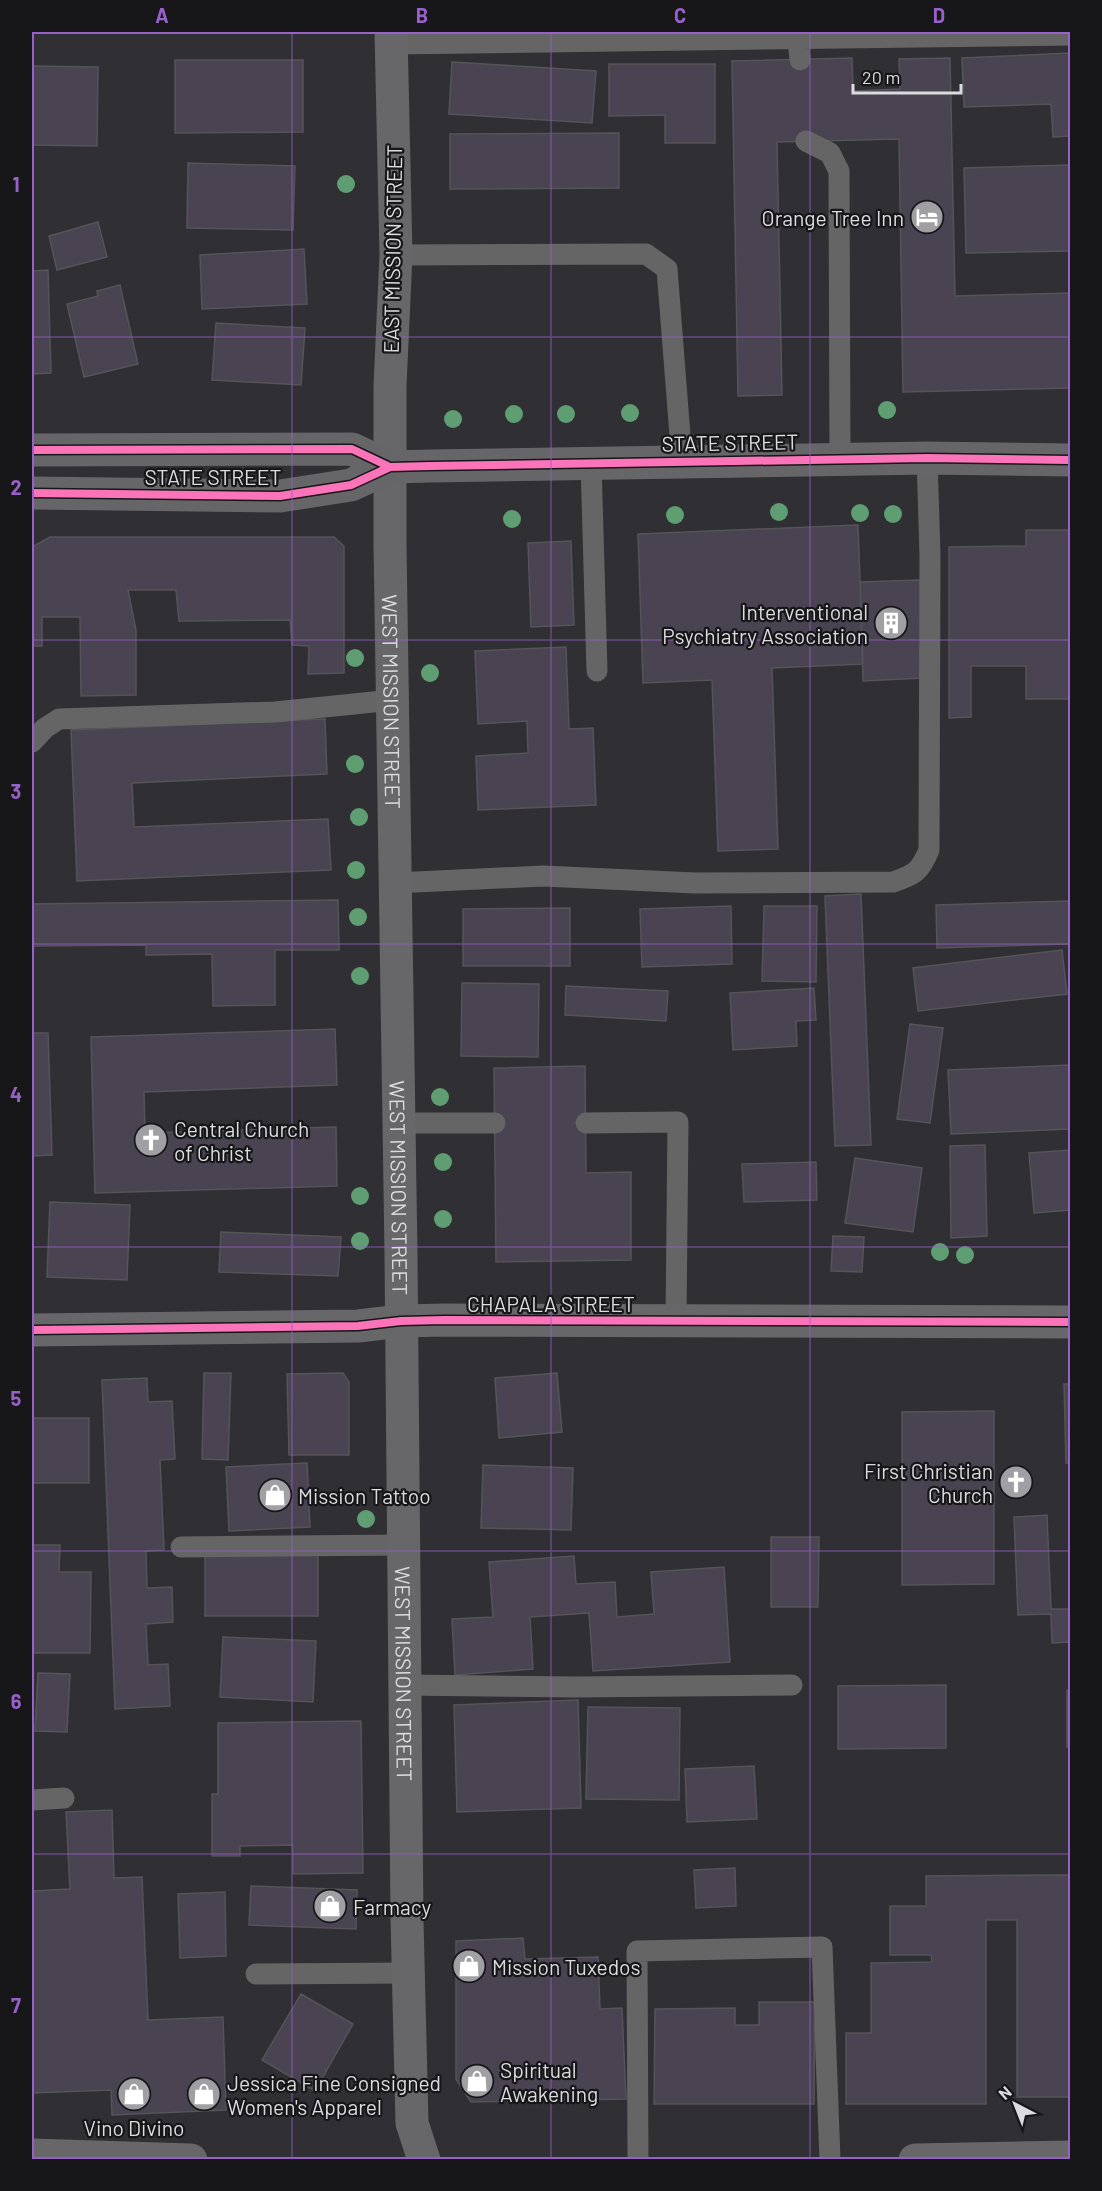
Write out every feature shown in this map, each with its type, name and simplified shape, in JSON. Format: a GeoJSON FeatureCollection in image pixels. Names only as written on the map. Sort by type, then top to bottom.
{"type":"FeatureCollection","features":[{"type":"Feature","properties":{"kind":"main road","name":"STATE STREET"},"geometry":{"type":"LineString","coordinates":[[32,450],[352,449],[390,467]]}},
{"type":"Feature","properties":{"kind":"main road","name":"STATE STREET"},"geometry":{"type":"LineString","coordinates":[[32,493],[280,496],[351,485],[390,467],[927,458],[1071,460]]}},
{"type":"Feature","properties":{"kind":"street","name":"EAST MISSION STREET"},"geometry":{"type":"LineString","coordinates":[[390,467],[390,386],[396,255],[391,38]]}},
{"type":"Feature","properties":{"kind":"street","name":"WEST MISSION STREET"},"geometry":{"type":"LineString","coordinates":[[390,467],[408,1973],[412,2123],[424,2160]]}},
{"type":"Feature","properties":{"kind":"street","name":"CHAPALA STREET"},"geometry":{"type":"LineString","coordinates":[[32,1330],[358,1326],[401,1322],[1071,1322]]}},
{"type":"Feature","properties":{"kind":"street"},"geometry":{"type":"LineString","coordinates":[[32,2155],[191,2160]]}},
{"type":"Feature","properties":{"kind":"street"},"geometry":{"type":"LineString","coordinates":[[915,2160],[1071,2157]]}},
{"type":"Feature","properties":{"kind":"lane"},"geometry":{"type":"LineString","coordinates":[[391,38],[1071,35]]}},
{"type":"Feature","properties":{"kind":"lane"},"geometry":{"type":"LineString","coordinates":[[798,38],[800,60]]}},
{"type":"Feature","properties":{"kind":"lane"},"geometry":{"type":"LineString","coordinates":[[806,141],[830,153],[838,171],[840,459]]}},
{"type":"Feature","properties":{"kind":"lane"},"geometry":{"type":"LineString","coordinates":[[396,255],[646,254],[667,269],[682,461]]}},
{"type":"Feature","properties":{"kind":"lane"},"geometry":{"type":"LineString","coordinates":[[395,883],[543,876],[695,883],[893,882],[912,875],[923,864],[928,850],[930,555],[927,458]]}},
{"type":"Feature","properties":{"kind":"lane"},"geometry":{"type":"LineString","coordinates":[[591,463],[597,671]]}},
{"type":"Feature","properties":{"kind":"lane"},"geometry":{"type":"LineString","coordinates":[[32,742],[45,728],[59,719],[275,712],[393,700]]}},
{"type":"Feature","properties":{"kind":"lane"},"geometry":{"type":"LineString","coordinates":[[586,1123],[678,1122],[676,1321]]}},
{"type":"Feature","properties":{"kind":"lane"},"geometry":{"type":"LineString","coordinates":[[399,1123],[495,1123]]}},
{"type":"Feature","properties":{"kind":"lane"},"geometry":{"type":"LineString","coordinates":[[181,1547],[404,1545]]}},
{"type":"Feature","properties":{"kind":"lane"},"geometry":{"type":"LineString","coordinates":[[404,1685],[792,1686]]}},
{"type":"Feature","properties":{"kind":"lane"},"geometry":{"type":"LineString","coordinates":[[32,1800],[64,1798]]}},
{"type":"Feature","properties":{"kind":"lane"},"geometry":{"type":"LineString","coordinates":[[638,2160],[637,1952],[822,1947],[830,2160]]}},
{"type":"Feature","properties":{"kind":"lane"},"geometry":{"type":"LineString","coordinates":[[256,1974],[408,1973]]}},
{"type":"Feature","properties":{"kind":"building"},"geometry":{"type":"Polygon","coordinates":[[[1070,53],[1070,136],[1053,137],[1051,104],[964,107],[962,58],[1070,53]]]}},
{"type":"Feature","properties":{"kind":"building","name":"Orange Tree Inn"},"geometry":{"type":"Polygon","coordinates":[[[852,58],[853,91],[900,89],[899,59],[950,58],[955,296],[1070,293],[1070,388],[903,392],[899,139],[777,142],[782,395],[738,396],[732,61],[852,58]]]}},
{"type":"Feature","properties":{"kind":"building"},"geometry":{"type":"Polygon","coordinates":[[[175,60],[303,60],[303,132],[175,133],[175,60]]]}},
{"type":"Feature","properties":{"kind":"building"},"geometry":{"type":"Polygon","coordinates":[[[452,62],[596,71],[592,123],[449,114],[452,62]]]}},
{"type":"Feature","properties":{"kind":"building"},"geometry":{"type":"Polygon","coordinates":[[[609,64],[715,64],[715,143],[665,143],[665,115],[609,116],[609,64]]]}},
{"type":"Feature","properties":{"kind":"building"},"geometry":{"type":"Polygon","coordinates":[[[32,66],[98,67],[97,146],[32,145],[32,66]]]}},
{"type":"Feature","properties":{"kind":"building"},"geometry":{"type":"Polygon","coordinates":[[[619,133],[619,188],[450,189],[450,134],[619,133]]]}},
{"type":"Feature","properties":{"kind":"building"},"geometry":{"type":"Polygon","coordinates":[[[188,163],[295,166],[293,230],[187,228],[188,163]]]}},
{"type":"Feature","properties":{"kind":"building","name":"Orange Tree Inn"},"geometry":{"type":"Polygon","coordinates":[[[1070,165],[1070,251],[966,253],[964,168],[1070,165]]]}},
{"type":"Feature","properties":{"kind":"building"},"geometry":{"type":"Polygon","coordinates":[[[98,222],[107,257],[57,270],[49,236],[98,222]]]}},
{"type":"Feature","properties":{"kind":"building"},"geometry":{"type":"Polygon","coordinates":[[[304,249],[307,304],[202,309],[200,255],[304,249]]]}},
{"type":"Feature","properties":{"kind":"building"},"geometry":{"type":"Polygon","coordinates":[[[48,270],[51,373],[32,374],[32,271],[48,270]]]}},
{"type":"Feature","properties":{"kind":"building"},"geometry":{"type":"Polygon","coordinates":[[[120,285],[138,364],[84,377],[67,304],[98,296],[97,291],[120,285]]]}},
{"type":"Feature","properties":{"kind":"building"},"geometry":{"type":"Polygon","coordinates":[[[216,323],[305,328],[301,385],[212,380],[216,323]]]}},
{"type":"Feature","properties":{"kind":"building"},"geometry":{"type":"Polygon","coordinates":[[[858,525],[863,664],[772,668],[778,849],[718,851],[712,680],[643,683],[638,534],[858,525]]]}},
{"type":"Feature","properties":{"kind":"building"},"geometry":{"type":"Polygon","coordinates":[[[1026,530],[1070,530],[1070,699],[1026,699],[1026,666],[971,666],[971,717],[949,718],[949,547],[1026,546],[1026,530]]]}},
{"type":"Feature","properties":{"kind":"building"},"geometry":{"type":"Polygon","coordinates":[[[50,537],[334,537],[344,546],[344,673],[308,674],[309,646],[292,645],[290,620],[179,621],[176,590],[128,590],[136,630],[136,695],[81,696],[80,617],[42,617],[42,646],[32,646],[32,547],[50,537]]]}},
{"type":"Feature","properties":{"kind":"building"},"geometry":{"type":"Polygon","coordinates":[[[571,541],[574,625],[531,627],[528,543],[571,541]]]}},
{"type":"Feature","properties":{"kind":"building","name":"Interventional Psychiatry Association"},"geometry":{"type":"Polygon","coordinates":[[[920,580],[923,678],[863,681],[860,582],[920,580]]]}},
{"type":"Feature","properties":{"kind":"building"},"geometry":{"type":"Polygon","coordinates":[[[566,647],[569,729],[593,728],[596,805],[478,810],[476,756],[528,753],[527,721],[478,724],[475,651],[566,647]]]}},
{"type":"Feature","properties":{"kind":"building"},"geometry":{"type":"Polygon","coordinates":[[[325,719],[327,774],[132,783],[134,827],[328,819],[331,870],[77,881],[71,730],[325,719]]]}},
{"type":"Feature","properties":{"kind":"building"},"geometry":{"type":"Polygon","coordinates":[[[861,894],[871,1145],[835,1146],[825,896],[861,894]]]}},
{"type":"Feature","properties":{"kind":"building"},"geometry":{"type":"Polygon","coordinates":[[[338,900],[339,950],[275,950],[275,1005],[213,1006],[212,954],[146,955],[146,945],[32,946],[32,904],[338,900]]]}},
{"type":"Feature","properties":{"kind":"building"},"geometry":{"type":"Polygon","coordinates":[[[1070,901],[1070,944],[937,948],[936,905],[1070,901]]]}},
{"type":"Feature","properties":{"kind":"building"},"geometry":{"type":"Polygon","coordinates":[[[731,906],[732,964],[642,967],[640,909],[731,906]]]}},
{"type":"Feature","properties":{"kind":"building"},"geometry":{"type":"Polygon","coordinates":[[[764,906],[817,906],[816,982],[762,981],[764,906]]]}},
{"type":"Feature","properties":{"kind":"building"},"geometry":{"type":"Polygon","coordinates":[[[570,908],[570,966],[463,966],[463,909],[570,908]]]}},
{"type":"Feature","properties":{"kind":"building"},"geometry":{"type":"Polygon","coordinates":[[[1062,950],[1067,994],[918,1011],[913,968],[1062,950]]]}},
{"type":"Feature","properties":{"kind":"building"},"geometry":{"type":"Polygon","coordinates":[[[462,983],[539,984],[538,1057],[461,1056],[462,983]]]}},
{"type":"Feature","properties":{"kind":"building"},"geometry":{"type":"Polygon","coordinates":[[[566,986],[668,991],[666,1021],[565,1015],[566,986]]]}},
{"type":"Feature","properties":{"kind":"building"},"geometry":{"type":"Polygon","coordinates":[[[814,988],[816,1020],[796,1021],[797,1046],[733,1050],[730,993],[814,988]]]}},
{"type":"Feature","properties":{"kind":"building"},"geometry":{"type":"Polygon","coordinates":[[[910,1024],[943,1028],[930,1123],[897,1119],[910,1024]]]}},
{"type":"Feature","properties":{"kind":"building"},"geometry":{"type":"Polygon","coordinates":[[[335,1029],[337,1085],[144,1092],[145,1133],[336,1127],[337,1186],[95,1193],[91,1037],[335,1029]]]}},
{"type":"Feature","properties":{"kind":"building"},"geometry":{"type":"Polygon","coordinates":[[[32,1033],[48,1033],[52,1155],[32,1156],[32,1033]]]}},
{"type":"Feature","properties":{"kind":"building"},"geometry":{"type":"Polygon","coordinates":[[[1070,1065],[1070,1129],[951,1134],[948,1070],[1070,1065]]]}},
{"type":"Feature","properties":{"kind":"building"},"geometry":{"type":"Polygon","coordinates":[[[585,1066],[586,1173],[631,1172],[631,1260],[496,1262],[494,1068],[585,1066]]]}},
{"type":"Feature","properties":{"kind":"building"},"geometry":{"type":"Polygon","coordinates":[[[985,1145],[987,1236],[951,1238],[950,1146],[985,1145]]]}},
{"type":"Feature","properties":{"kind":"building"},"geometry":{"type":"Polygon","coordinates":[[[1070,1150],[1070,1210],[1034,1213],[1029,1153],[1070,1150]]]}},
{"type":"Feature","properties":{"kind":"building"},"geometry":{"type":"Polygon","coordinates":[[[855,1158],[922,1168],[913,1232],[845,1223],[855,1158]]]}},
{"type":"Feature","properties":{"kind":"building"},"geometry":{"type":"Polygon","coordinates":[[[816,1162],[817,1200],[744,1202],[742,1164],[816,1162]]]}},
{"type":"Feature","properties":{"kind":"building"},"geometry":{"type":"Polygon","coordinates":[[[50,1202],[130,1205],[127,1280],[47,1277],[50,1202]]]}},
{"type":"Feature","properties":{"kind":"building"},"geometry":{"type":"Polygon","coordinates":[[[221,1232],[341,1237],[338,1276],[219,1272],[221,1232]]]}},
{"type":"Feature","properties":{"kind":"building"},"geometry":{"type":"Polygon","coordinates":[[[833,1236],[864,1237],[862,1272],[831,1271],[833,1236]]]}},
{"type":"Feature","properties":{"kind":"building"},"geometry":{"type":"Polygon","coordinates":[[[204,1373],[231,1373],[228,1460],[202,1459],[204,1373]]]}},
{"type":"Feature","properties":{"kind":"building"},"geometry":{"type":"Polygon","coordinates":[[[343,1373],[349,1382],[349,1455],[289,1455],[287,1374],[343,1373]]]}},
{"type":"Feature","properties":{"kind":"building"},"geometry":{"type":"Polygon","coordinates":[[[557,1373],[562,1432],[499,1438],[495,1378],[557,1373]]]}},
{"type":"Feature","properties":{"kind":"building"},"geometry":{"type":"Polygon","coordinates":[[[147,1378],[148,1402],[172,1401],[175,1459],[160,1460],[164,1550],[146,1551],[147,1588],[172,1587],[173,1622],[146,1624],[148,1665],[168,1664],[170,1706],[115,1709],[102,1380],[147,1378]]]}},
{"type":"Feature","properties":{"kind":"building"},"geometry":{"type":"Polygon","coordinates":[[[1064,1384],[1070,1384],[1070,1463],[1066,1463],[1064,1384]]]}},
{"type":"Feature","properties":{"kind":"building"},"geometry":{"type":"Polygon","coordinates":[[[994,1411],[994,1584],[902,1585],[902,1412],[994,1411]]]}},
{"type":"Feature","properties":{"kind":"building"},"geometry":{"type":"Polygon","coordinates":[[[32,1418],[89,1418],[89,1483],[32,1483],[32,1418]]]}},
{"type":"Feature","properties":{"kind":"building"},"geometry":{"type":"Polygon","coordinates":[[[307,1463],[310,1527],[229,1531],[226,1467],[307,1463]]]}},
{"type":"Feature","properties":{"kind":"building"},"geometry":{"type":"Polygon","coordinates":[[[483,1465],[573,1468],[571,1530],[481,1528],[483,1465]]]}},
{"type":"Feature","properties":{"kind":"building"},"geometry":{"type":"Polygon","coordinates":[[[1047,1515],[1051,1609],[1070,1609],[1070,1642],[1052,1643],[1051,1614],[1018,1615],[1014,1517],[1047,1515]]]}},
{"type":"Feature","properties":{"kind":"building"},"geometry":{"type":"Polygon","coordinates":[[[771,1537],[819,1537],[818,1607],[771,1607],[771,1537]]]}},
{"type":"Feature","properties":{"kind":"building"},"geometry":{"type":"Polygon","coordinates":[[[33,1545],[60,1545],[59,1572],[91,1572],[90,1653],[32,1653],[33,1545]]]}},
{"type":"Feature","properties":{"kind":"building"},"geometry":{"type":"Polygon","coordinates":[[[205,1554],[318,1554],[318,1616],[205,1616],[205,1554]]]}},
{"type":"Feature","properties":{"kind":"building"},"geometry":{"type":"Polygon","coordinates":[[[574,1556],[576,1584],[615,1582],[617,1617],[654,1614],[651,1572],[724,1567],[730,1662],[593,1671],[589,1613],[530,1617],[533,1669],[455,1675],[452,1619],[493,1617],[489,1562],[574,1556]]]}},
{"type":"Feature","properties":{"kind":"building"},"geometry":{"type":"Polygon","coordinates":[[[223,1637],[316,1641],[313,1702],[220,1697],[223,1637]]]}},
{"type":"Feature","properties":{"kind":"building"},"geometry":{"type":"Polygon","coordinates":[[[38,1673],[70,1674],[67,1732],[35,1731],[38,1673]]]}},
{"type":"Feature","properties":{"kind":"building"},"geometry":{"type":"Polygon","coordinates":[[[946,1685],[946,1748],[838,1749],[838,1686],[946,1685]]]}},
{"type":"Feature","properties":{"kind":"building"},"geometry":{"type":"Polygon","coordinates":[[[1067,1690],[1070,1690],[1070,1747],[1067,1747],[1067,1690]]]}},
{"type":"Feature","properties":{"kind":"building"},"geometry":{"type":"Polygon","coordinates":[[[578,1700],[581,1808],[457,1812],[454,1705],[578,1700]]]}},
{"type":"Feature","properties":{"kind":"building"},"geometry":{"type":"Polygon","coordinates":[[[588,1707],[680,1708],[679,1800],[586,1799],[588,1707]]]}},
{"type":"Feature","properties":{"kind":"building"},"geometry":{"type":"Polygon","coordinates":[[[361,1721],[363,1873],[293,1874],[293,1845],[240,1846],[240,1856],[212,1856],[212,1794],[218,1794],[218,1723],[361,1721]]]}},
{"type":"Feature","properties":{"kind":"building"},"geometry":{"type":"Polygon","coordinates":[[[754,1766],[757,1819],[687,1822],[685,1769],[754,1766]]]}},
{"type":"Feature","properties":{"kind":"building"},"geometry":{"type":"Polygon","coordinates":[[[112,1810],[114,1878],[142,1877],[148,2020],[223,2017],[226,2110],[112,2115],[111,2090],[32,2093],[32,1891],[70,1889],[66,1812],[112,1810]]]}},
{"type":"Feature","properties":{"kind":"building"},"geometry":{"type":"Polygon","coordinates":[[[735,1868],[736,1906],[696,1908],[694,1870],[735,1868]]]}},
{"type":"Feature","properties":{"kind":"building"},"geometry":{"type":"Polygon","coordinates":[[[1070,1875],[1070,2097],[1017,2097],[1017,1920],[986,1920],[986,2104],[846,2104],[846,2033],[871,2033],[871,1963],[932,1962],[931,1955],[890,1955],[890,1906],[926,1906],[926,1876],[1070,1875]]]}},
{"type":"Feature","properties":{"kind":"building"},"geometry":{"type":"Polygon","coordinates":[[[251,1886],[357,1890],[356,1929],[249,1925],[251,1886]]]}},
{"type":"Feature","properties":{"kind":"building"},"geometry":{"type":"Polygon","coordinates":[[[225,1892],[226,1956],[180,1958],[178,1894],[225,1892]]]}},
{"type":"Feature","properties":{"kind":"building"},"geometry":{"type":"Polygon","coordinates":[[[523,1938],[525,1959],[598,1957],[600,2009],[622,2008],[626,2099],[471,2102],[456,2079],[456,1941],[523,1938]]]}},
{"type":"Feature","properties":{"kind":"building"},"geometry":{"type":"Polygon","coordinates":[[[301,1994],[353,2024],[315,2091],[262,2060],[301,1994]]]}},
{"type":"Feature","properties":{"kind":"building"},"geometry":{"type":"Polygon","coordinates":[[[759,2002],[815,2002],[814,2104],[654,2104],[655,2009],[735,2008],[735,2025],[759,2025],[759,2002]]]}},
{"type":"Feature","properties":{"kind":"cycle path"},"geometry":{"type":"LineString","coordinates":[[32,450],[352,449],[390,467]]}},
{"type":"Feature","properties":{"kind":"cycle path"},"geometry":{"type":"LineString","coordinates":[[32,493],[280,496],[351,485],[390,467],[927,458],[1070,460]]}},
{"type":"Feature","properties":{"kind":"cycle path"},"geometry":{"type":"LineString","coordinates":[[32,1330],[358,1326],[401,1321],[444,1320],[1070,1322]]}},
{"type":"Feature","properties":{"kind":"place","name":"Orange Tree Inn"},"geometry":{"type":"Point","coordinates":[927,217]}},
{"type":"Feature","properties":{"kind":"place","name":"Interventional Psychiatry Association"},"geometry":{"type":"Point","coordinates":[891,623]}},
{"type":"Feature","properties":{"kind":"place","name":"Central Church of Christ"},"geometry":{"type":"Point","coordinates":[151,1140]}},
{"type":"Feature","properties":{"kind":"place","name":"First Christian Church"},"geometry":{"type":"Point","coordinates":[1016,1482]}},
{"type":"Feature","properties":{"kind":"place","name":"Mission Tattoo"},"geometry":{"type":"Point","coordinates":[275,1495]}},
{"type":"Feature","properties":{"kind":"place","name":"Farmacy"},"geometry":{"type":"Point","coordinates":[330,1906]}},
{"type":"Feature","properties":{"kind":"place","name":"Mission Tuxedos"},"geometry":{"type":"Point","coordinates":[469,1966]}},
{"type":"Feature","properties":{"kind":"place","name":"Spiritual Awakening"},"geometry":{"type":"Point","coordinates":[477,2081]}},
{"type":"Feature","properties":{"kind":"place","name":"Vino Divino"},"geometry":{"type":"Point","coordinates":[134,2094]}},
{"type":"Feature","properties":{"kind":"place","name":"Jessica Fine Consigned Women's Apparel"},"geometry":{"type":"Point","coordinates":[204,2094]}}]}
